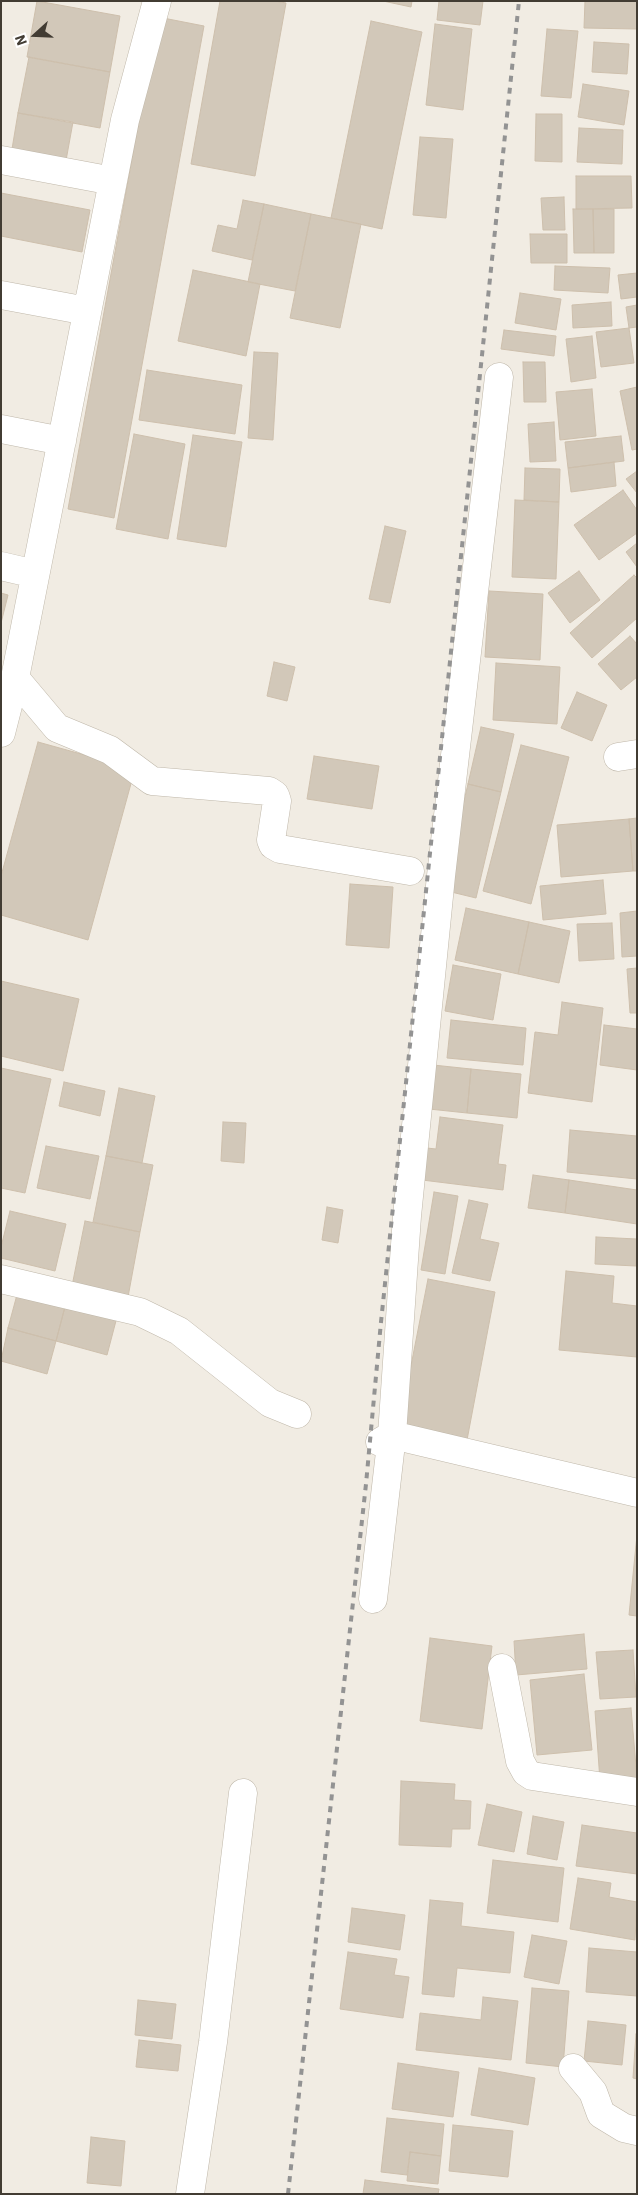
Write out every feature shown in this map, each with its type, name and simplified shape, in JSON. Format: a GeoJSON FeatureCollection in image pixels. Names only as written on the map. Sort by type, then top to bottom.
{"type":"FeatureCollection","features":[{"type":"Feature","properties":{"kind":"street"},"geometry":{"type":"LineString","coordinates":[[1,733],[11,669],[35,574],[125,120],[157,1]]}},
{"type":"Feature","properties":{"kind":"street"},"geometry":{"type":"LineString","coordinates":[[1,160],[113,181]]}},
{"type":"Feature","properties":{"kind":"street"},"geometry":{"type":"LineString","coordinates":[[1,295],[87,311]]}},
{"type":"Feature","properties":{"kind":"street"},"geometry":{"type":"LineString","coordinates":[[373,1599],[407,1216],[428,874],[499,377]]}},
{"type":"Feature","properties":{"kind":"street"},"geometry":{"type":"LineString","coordinates":[[1,429],[62,441]]}},
{"type":"Feature","properties":{"kind":"street"},"geometry":{"type":"LineString","coordinates":[[1,566],[35,574]]}},
{"type":"Feature","properties":{"kind":"street"},"geometry":{"type":"LineString","coordinates":[[11,669],[57,728],[110,750],[152,781],[269,791],[275,795],[277,801],[271,840],[274,846],[280,849],[428,874]]}},
{"type":"Feature","properties":{"kind":"street"},"geometry":{"type":"LineString","coordinates":[[1,1279],[140,1312],[179,1331],[270,1403],[297,1414]]}},
{"type":"Feature","properties":{"kind":"street"},"geometry":{"type":"LineString","coordinates":[[386,1438],[637,1492]]}},
{"type":"Feature","properties":{"kind":"street"},"geometry":{"type":"LineString","coordinates":[[502,1668],[520,1761],[526,1772],[532,1776],[637,1792]]}},
{"type":"Feature","properties":{"kind":"street"},"geometry":{"type":"LineString","coordinates":[[190,2194],[213,2042],[243,1792]]}},
{"type":"Feature","properties":{"kind":"street"},"geometry":{"type":"LineString","coordinates":[[573,2068],[593,2092],[601,2114],[624,2128],[637,2131]]}},
{"type":"Feature","properties":{"kind":"building"},"geometry":{"type":"Polygon","coordinates":[[[37,1],[120,16],[110,72],[27,57],[37,1]]]}},
{"type":"Feature","properties":{"kind":"building"},"geometry":{"type":"Polygon","coordinates":[[[220,1],[275,1],[286,3],[255,176],[191,164],[220,1]]]}},
{"type":"Feature","properties":{"kind":"building"},"geometry":{"type":"Polygon","coordinates":[[[383,1],[412,1],[411,7],[383,1]]]}},
{"type":"Feature","properties":{"kind":"building"},"geometry":{"type":"Polygon","coordinates":[[[439,1],[483,1],[480,25],[437,20],[439,1]]]}},
{"type":"Feature","properties":{"kind":"building"},"geometry":{"type":"Polygon","coordinates":[[[585,1],[637,1],[637,29],[584,28],[585,1]]]}},
{"type":"Feature","properties":{"kind":"building"},"geometry":{"type":"Polygon","coordinates":[[[158,17],[204,26],[114,518],[68,509],[158,17]]]}},
{"type":"Feature","properties":{"kind":"building"},"geometry":{"type":"Polygon","coordinates":[[[371,21],[422,32],[382,229],[331,218],[371,21]]]}},
{"type":"Feature","properties":{"kind":"building"},"geometry":{"type":"Polygon","coordinates":[[[435,24],[472,29],[463,110],[426,105],[435,24]]]}},
{"type":"Feature","properties":{"kind":"building"},"geometry":{"type":"Polygon","coordinates":[[[547,29],[578,31],[571,98],[541,96],[547,29]]]}},
{"type":"Feature","properties":{"kind":"building"},"geometry":{"type":"Polygon","coordinates":[[[594,42],[629,44],[627,74],[592,72],[594,42]]]}},
{"type":"Feature","properties":{"kind":"building"},"geometry":{"type":"Polygon","coordinates":[[[29,57],[110,72],[100,128],[18,113],[29,57]]]}},
{"type":"Feature","properties":{"kind":"building"},"geometry":{"type":"Polygon","coordinates":[[[583,84],[629,91],[624,125],[578,117],[583,84]]]}},
{"type":"Feature","properties":{"kind":"building"},"geometry":{"type":"Polygon","coordinates":[[[18,113],[73,122],[65,166],[11,155],[18,113]]]}},
{"type":"Feature","properties":{"kind":"building"},"geometry":{"type":"Polygon","coordinates":[[[536,114],[562,114],[562,162],[535,161],[536,114]]]}},
{"type":"Feature","properties":{"kind":"building"},"geometry":{"type":"Polygon","coordinates":[[[579,128],[623,130],[622,164],[577,162],[579,128]]]}},
{"type":"Feature","properties":{"kind":"building"},"geometry":{"type":"Polygon","coordinates":[[[420,137],[453,139],[446,218],[413,215],[420,137]]]}},
{"type":"Feature","properties":{"kind":"building"},"geometry":{"type":"Polygon","coordinates":[[[576,176],[631,176],[632,208],[576,209],[576,176]]]}},
{"type":"Feature","properties":{"kind":"building"},"geometry":{"type":"Polygon","coordinates":[[[1,193],[90,210],[82,252],[1,236],[1,193]]]}},
{"type":"Feature","properties":{"kind":"building"},"geometry":{"type":"Polygon","coordinates":[[[564,197],[565,230],[543,230],[541,198],[564,197]]]}},
{"type":"Feature","properties":{"kind":"building"},"geometry":{"type":"Polygon","coordinates":[[[243,200],[264,204],[252,260],[212,251],[218,225],[237,229],[243,200]]]}},
{"type":"Feature","properties":{"kind":"building"},"geometry":{"type":"Polygon","coordinates":[[[264,204],[311,214],[295,291],[248,282],[264,204]]]}},
{"type":"Feature","properties":{"kind":"building"},"geometry":{"type":"Polygon","coordinates":[[[573,209],[593,209],[594,253],[574,253],[573,209]]]}},
{"type":"Feature","properties":{"kind":"building"},"geometry":{"type":"Polygon","coordinates":[[[593,209],[614,209],[614,253],[594,253],[593,209]]]}},
{"type":"Feature","properties":{"kind":"building"},"geometry":{"type":"Polygon","coordinates":[[[311,214],[361,224],[340,328],[290,318],[311,214]]]}},
{"type":"Feature","properties":{"kind":"building"},"geometry":{"type":"Polygon","coordinates":[[[530,234],[567,234],[567,263],[531,263],[530,234]]]}},
{"type":"Feature","properties":{"kind":"building"},"geometry":{"type":"Polygon","coordinates":[[[555,266],[610,268],[608,293],[554,290],[555,266]]]}},
{"type":"Feature","properties":{"kind":"building"},"geometry":{"type":"Polygon","coordinates":[[[193,270],[260,284],[246,356],[178,341],[193,270]]]}},
{"type":"Feature","properties":{"kind":"building"},"geometry":{"type":"Polygon","coordinates":[[[637,273],[637,297],[621,299],[618,275],[637,273]]]}},
{"type":"Feature","properties":{"kind":"building"},"geometry":{"type":"Polygon","coordinates":[[[520,293],[561,299],[556,330],[515,323],[520,293]]]}},
{"type":"Feature","properties":{"kind":"building"},"geometry":{"type":"Polygon","coordinates":[[[611,302],[612,326],[573,328],[572,305],[611,302]]]}},
{"type":"Feature","properties":{"kind":"building"},"geometry":{"type":"Polygon","coordinates":[[[637,305],[637,327],[629,328],[626,307],[637,305]]]}},
{"type":"Feature","properties":{"kind":"building"},"geometry":{"type":"Polygon","coordinates":[[[629,328],[634,363],[601,367],[596,332],[629,328]]]}},
{"type":"Feature","properties":{"kind":"building"},"geometry":{"type":"Polygon","coordinates":[[[504,330],[556,336],[554,356],[501,349],[504,330]]]}},
{"type":"Feature","properties":{"kind":"building"},"geometry":{"type":"Polygon","coordinates":[[[592,336],[596,378],[571,382],[566,339],[592,336]]]}},
{"type":"Feature","properties":{"kind":"building"},"geometry":{"type":"Polygon","coordinates":[[[254,352],[278,353],[273,440],[248,438],[254,352]]]}},
{"type":"Feature","properties":{"kind":"building"},"geometry":{"type":"Polygon","coordinates":[[[523,362],[545,362],[546,402],[524,402],[523,362]]]}},
{"type":"Feature","properties":{"kind":"building"},"geometry":{"type":"Polygon","coordinates":[[[147,370],[242,385],[235,434],[139,420],[147,370]]]}},
{"type":"Feature","properties":{"kind":"building"},"geometry":{"type":"Polygon","coordinates":[[[637,387],[637,449],[632,450],[620,391],[637,387]]]}},
{"type":"Feature","properties":{"kind":"building"},"geometry":{"type":"Polygon","coordinates":[[[592,389],[596,436],[560,440],[556,392],[592,389]]]}},
{"type":"Feature","properties":{"kind":"building"},"geometry":{"type":"Polygon","coordinates":[[[554,422],[556,461],[530,462],[528,424],[554,422]]]}},
{"type":"Feature","properties":{"kind":"building"},"geometry":{"type":"Polygon","coordinates":[[[134,434],[185,444],[168,539],[116,529],[134,434]]]}},
{"type":"Feature","properties":{"kind":"building"},"geometry":{"type":"Polygon","coordinates":[[[193,435],[242,442],[226,547],[177,539],[193,435]]]}},
{"type":"Feature","properties":{"kind":"building"},"geometry":{"type":"Polygon","coordinates":[[[621,436],[624,461],[568,468],[565,442],[621,436]]]}},
{"type":"Feature","properties":{"kind":"building"},"geometry":{"type":"Polygon","coordinates":[[[614,462],[616,486],[571,492],[568,468],[614,462]]]}},
{"type":"Feature","properties":{"kind":"building"},"geometry":{"type":"Polygon","coordinates":[[[525,468],[560,469],[559,502],[524,500],[525,468]]]}},
{"type":"Feature","properties":{"kind":"building"},"geometry":{"type":"Polygon","coordinates":[[[637,471],[637,493],[626,479],[637,471]]]}},
{"type":"Feature","properties":{"kind":"building"},"geometry":{"type":"Polygon","coordinates":[[[623,490],[637,510],[637,533],[599,560],[574,525],[623,490]]]}},
{"type":"Feature","properties":{"kind":"building"},"geometry":{"type":"Polygon","coordinates":[[[515,500],[559,502],[556,579],[512,577],[515,500]]]}},
{"type":"Feature","properties":{"kind":"building"},"geometry":{"type":"Polygon","coordinates":[[[385,526],[406,531],[390,603],[369,599],[385,526]]]}},
{"type":"Feature","properties":{"kind":"building"},"geometry":{"type":"Polygon","coordinates":[[[637,543],[637,567],[626,552],[637,543]]]}},
{"type":"Feature","properties":{"kind":"building"},"geometry":{"type":"Polygon","coordinates":[[[579,571],[600,600],[570,623],[548,593],[579,571]]]}},
{"type":"Feature","properties":{"kind":"building"},"geometry":{"type":"Polygon","coordinates":[[[634,575],[637,578],[637,618],[592,658],[570,633],[634,575]]]}},
{"type":"Feature","properties":{"kind":"building"},"geometry":{"type":"Polygon","coordinates":[[[489,591],[543,594],[540,660],[485,657],[489,591]]]}},
{"type":"Feature","properties":{"kind":"building"},"geometry":{"type":"Polygon","coordinates":[[[1,593],[8,595],[1,623],[1,593]]]}},
{"type":"Feature","properties":{"kind":"building"},"geometry":{"type":"Polygon","coordinates":[[[630,636],[637,644],[637,677],[621,690],[598,664],[630,636]]]}},
{"type":"Feature","properties":{"kind":"building"},"geometry":{"type":"Polygon","coordinates":[[[274,662],[295,667],[287,701],[267,696],[274,662]]]}},
{"type":"Feature","properties":{"kind":"building"},"geometry":{"type":"Polygon","coordinates":[[[496,663],[560,667],[557,724],[493,720],[496,663]]]}},
{"type":"Feature","properties":{"kind":"building"},"geometry":{"type":"Polygon","coordinates":[[[577,692],[607,705],[592,741],[561,728],[577,692]]]}},
{"type":"Feature","properties":{"kind":"building"},"geometry":{"type":"Polygon","coordinates":[[[481,727],[514,734],[501,792],[468,784],[481,727]]]}},
{"type":"Feature","properties":{"kind":"building"},"geometry":{"type":"Polygon","coordinates":[[[38,742],[135,769],[88,940],[1,915],[1,876],[38,742]]]}},
{"type":"Feature","properties":{"kind":"building"},"geometry":{"type":"Polygon","coordinates":[[[521,745],[569,757],[531,904],[483,891],[521,745]]]}},
{"type":"Feature","properties":{"kind":"building"},"geometry":{"type":"Polygon","coordinates":[[[314,756],[379,766],[372,809],[307,799],[314,756]]]}},
{"type":"Feature","properties":{"kind":"building"},"geometry":{"type":"Polygon","coordinates":[[[468,784],[501,792],[476,898],[443,890],[468,784]]]}},
{"type":"Feature","properties":{"kind":"building"},"geometry":{"type":"Polygon","coordinates":[[[637,818],[637,871],[633,871],[629,819],[637,818]]]}},
{"type":"Feature","properties":{"kind":"building"},"geometry":{"type":"Polygon","coordinates":[[[629,819],[633,871],[561,877],[557,825],[629,819]]]}},
{"type":"Feature","properties":{"kind":"building"},"geometry":{"type":"Polygon","coordinates":[[[603,880],[606,914],[543,920],[540,886],[603,880]]]}},
{"type":"Feature","properties":{"kind":"building"},"geometry":{"type":"Polygon","coordinates":[[[350,884],[393,887],[389,948],[346,945],[350,884]]]}},
{"type":"Feature","properties":{"kind":"building"},"geometry":{"type":"Polygon","coordinates":[[[466,908],[529,922],[518,974],[455,960],[466,908]]]}},
{"type":"Feature","properties":{"kind":"building"},"geometry":{"type":"Polygon","coordinates":[[[637,911],[637,956],[622,957],[620,913],[637,911]]]}},
{"type":"Feature","properties":{"kind":"building"},"geometry":{"type":"Polygon","coordinates":[[[529,922],[570,931],[559,983],[518,974],[529,922]]]}},
{"type":"Feature","properties":{"kind":"building"},"geometry":{"type":"Polygon","coordinates":[[[612,923],[614,959],[579,961],[577,924],[612,923]]]}},
{"type":"Feature","properties":{"kind":"building"},"geometry":{"type":"Polygon","coordinates":[[[453,965],[501,974],[493,1020],[445,1011],[453,965]]]}},
{"type":"Feature","properties":{"kind":"building"},"geometry":{"type":"Polygon","coordinates":[[[637,968],[637,1013],[630,1013],[627,969],[637,968]]]}},
{"type":"Feature","properties":{"kind":"building"},"geometry":{"type":"Polygon","coordinates":[[[1,981],[79,999],[63,1071],[1,1056],[1,981]]]}},
{"type":"Feature","properties":{"kind":"building"},"geometry":{"type":"Polygon","coordinates":[[[562,1002],[603,1008],[592,1102],[528,1093],[535,1032],[558,1035],[562,1002]]]}},
{"type":"Feature","properties":{"kind":"building"},"geometry":{"type":"Polygon","coordinates":[[[451,1020],[526,1028],[523,1065],[447,1058],[451,1020]]]}},
{"type":"Feature","properties":{"kind":"building"},"geometry":{"type":"Polygon","coordinates":[[[604,1025],[637,1029],[637,1070],[600,1065],[604,1025]]]}},
{"type":"Feature","properties":{"kind":"building"},"geometry":{"type":"Polygon","coordinates":[[[433,1065],[471,1069],[467,1113],[429,1109],[433,1065]]]}},
{"type":"Feature","properties":{"kind":"building"},"geometry":{"type":"Polygon","coordinates":[[[1,1068],[51,1079],[25,1193],[1,1188],[1,1068]]]}},
{"type":"Feature","properties":{"kind":"building"},"geometry":{"type":"Polygon","coordinates":[[[471,1069],[521,1074],[517,1118],[467,1113],[471,1069]]]}},
{"type":"Feature","properties":{"kind":"building"},"geometry":{"type":"Polygon","coordinates":[[[64,1082],[105,1091],[100,1116],[59,1106],[64,1082]]]}},
{"type":"Feature","properties":{"kind":"building"},"geometry":{"type":"Polygon","coordinates":[[[119,1088],[155,1096],[142,1163],[106,1156],[119,1088]]]}},
{"type":"Feature","properties":{"kind":"building"},"geometry":{"type":"Polygon","coordinates":[[[440,1117],[503,1125],[498,1164],[506,1165],[503,1190],[414,1179],[418,1147],[436,1149],[440,1117]]]}},
{"type":"Feature","properties":{"kind":"building"},"geometry":{"type":"Polygon","coordinates":[[[223,1122],[246,1123],[244,1163],[221,1161],[223,1122]]]}},
{"type":"Feature","properties":{"kind":"building"},"geometry":{"type":"Polygon","coordinates":[[[570,1130],[637,1136],[637,1179],[567,1172],[570,1130]]]}},
{"type":"Feature","properties":{"kind":"building"},"geometry":{"type":"Polygon","coordinates":[[[46,1146],[99,1156],[90,1199],[37,1188],[46,1146]]]}},
{"type":"Feature","properties":{"kind":"building"},"geometry":{"type":"Polygon","coordinates":[[[106,1156],[153,1165],[140,1232],[93,1222],[106,1156]]]}},
{"type":"Feature","properties":{"kind":"building"},"geometry":{"type":"Polygon","coordinates":[[[533,1175],[569,1180],[565,1213],[528,1208],[533,1175]]]}},
{"type":"Feature","properties":{"kind":"building"},"geometry":{"type":"Polygon","coordinates":[[[569,1180],[637,1190],[637,1224],[565,1213],[569,1180]]]}},
{"type":"Feature","properties":{"kind":"building"},"geometry":{"type":"Polygon","coordinates":[[[434,1192],[458,1196],[445,1274],[421,1270],[434,1192]]]}},
{"type":"Feature","properties":{"kind":"building"},"geometry":{"type":"Polygon","coordinates":[[[469,1200],[488,1204],[480,1239],[499,1243],[490,1281],[452,1273],[469,1200]]]}},
{"type":"Feature","properties":{"kind":"building"},"geometry":{"type":"Polygon","coordinates":[[[327,1207],[343,1210],[338,1243],[322,1240],[327,1207]]]}},
{"type":"Feature","properties":{"kind":"building"},"geometry":{"type":"Polygon","coordinates":[[[10,1211],[66,1224],[55,1271],[1,1258],[1,1247],[10,1211]]]}},
{"type":"Feature","properties":{"kind":"building"},"geometry":{"type":"Polygon","coordinates":[[[85,1221],[140,1232],[128,1297],[72,1286],[85,1221]]]}},
{"type":"Feature","properties":{"kind":"building"},"geometry":{"type":"Polygon","coordinates":[[[596,1237],[637,1239],[636,1266],[595,1264],[596,1237]]]}},
{"type":"Feature","properties":{"kind":"building"},"geometry":{"type":"Polygon","coordinates":[[[566,1271],[614,1276],[612,1303],[637,1306],[637,1357],[559,1350],[566,1271]]]}},
{"type":"Feature","properties":{"kind":"building"},"geometry":{"type":"Polygon","coordinates":[[[428,1279],[495,1292],[467,1440],[399,1427],[428,1279]]]}},
{"type":"Feature","properties":{"kind":"building"},"geometry":{"type":"Polygon","coordinates":[[[18,1291],[66,1303],[56,1341],[8,1328],[18,1291]]]}},
{"type":"Feature","properties":{"kind":"building"},"geometry":{"type":"Polygon","coordinates":[[[66,1303],[117,1317],[107,1355],[56,1341],[66,1303]]]}},
{"type":"Feature","properties":{"kind":"building"},"geometry":{"type":"Polygon","coordinates":[[[8,1328],[56,1341],[47,1374],[1,1361],[8,1328]]]}},
{"type":"Feature","properties":{"kind":"building"},"geometry":{"type":"Polygon","coordinates":[[[637,1535],[637,1616],[629,1615],[637,1535]]]}},
{"type":"Feature","properties":{"kind":"building"},"geometry":{"type":"Polygon","coordinates":[[[584,1634],[587,1669],[516,1675],[514,1641],[584,1634]]]}},
{"type":"Feature","properties":{"kind":"building"},"geometry":{"type":"Polygon","coordinates":[[[430,1638],[492,1646],[482,1729],[420,1721],[430,1638]]]}},
{"type":"Feature","properties":{"kind":"building"},"geometry":{"type":"Polygon","coordinates":[[[633,1650],[636,1697],[600,1699],[596,1652],[633,1650]]]}},
{"type":"Feature","properties":{"kind":"building"},"geometry":{"type":"Polygon","coordinates":[[[584,1674],[592,1750],[537,1755],[530,1680],[584,1674]]]}},
{"type":"Feature","properties":{"kind":"building"},"geometry":{"type":"Polygon","coordinates":[[[631,1708],[637,1778],[600,1781],[595,1711],[631,1708]]]}},
{"type":"Feature","properties":{"kind":"building"},"geometry":{"type":"Polygon","coordinates":[[[401,1781],[455,1784],[454,1800],[471,1801],[470,1829],[452,1829],[451,1847],[399,1845],[401,1781]]]}},
{"type":"Feature","properties":{"kind":"building"},"geometry":{"type":"Polygon","coordinates":[[[487,1804],[522,1812],[514,1852],[478,1845],[487,1804]]]}},
{"type":"Feature","properties":{"kind":"building"},"geometry":{"type":"Polygon","coordinates":[[[533,1816],[564,1822],[557,1860],[527,1854],[533,1816]]]}},
{"type":"Feature","properties":{"kind":"building"},"geometry":{"type":"Polygon","coordinates":[[[582,1825],[637,1833],[637,1874],[576,1866],[582,1825]]]}},
{"type":"Feature","properties":{"kind":"building"},"geometry":{"type":"Polygon","coordinates":[[[493,1860],[564,1868],[558,1922],[487,1913],[493,1860]]]}},
{"type":"Feature","properties":{"kind":"building"},"geometry":{"type":"Polygon","coordinates":[[[578,1878],[611,1883],[609,1897],[637,1902],[635,1940],[570,1929],[578,1878]]]}},
{"type":"Feature","properties":{"kind":"building"},"geometry":{"type":"Polygon","coordinates":[[[430,1900],[463,1903],[461,1926],[514,1932],[510,1973],[457,1968],[454,1997],[422,1994],[430,1900]]]}},
{"type":"Feature","properties":{"kind":"building"},"geometry":{"type":"Polygon","coordinates":[[[352,1908],[405,1915],[400,1950],[348,1942],[352,1908]]]}},
{"type":"Feature","properties":{"kind":"building"},"geometry":{"type":"Polygon","coordinates":[[[532,1935],[567,1941],[559,1984],[524,1977],[532,1935]]]}},
{"type":"Feature","properties":{"kind":"building"},"geometry":{"type":"Polygon","coordinates":[[[589,1948],[637,1952],[637,1996],[586,1992],[589,1948]]]}},
{"type":"Feature","properties":{"kind":"building"},"geometry":{"type":"Polygon","coordinates":[[[348,1952],[397,1959],[394,1975],[409,1977],[403,2018],[340,2009],[348,1952]]]}},
{"type":"Feature","properties":{"kind":"building"},"geometry":{"type":"Polygon","coordinates":[[[532,1988],[569,1991],[563,2067],[526,2063],[532,1988]]]}},
{"type":"Feature","properties":{"kind":"building"},"geometry":{"type":"Polygon","coordinates":[[[483,1997],[518,2001],[511,2060],[416,2050],[420,2013],[481,2020],[483,1997]]]}},
{"type":"Feature","properties":{"kind":"building"},"geometry":{"type":"Polygon","coordinates":[[[138,2000],[176,2004],[172,2039],[135,2035],[138,2000]]]}},
{"type":"Feature","properties":{"kind":"building"},"geometry":{"type":"Polygon","coordinates":[[[588,2021],[626,2025],[622,2065],[584,2061],[588,2021]]]}},
{"type":"Feature","properties":{"kind":"building"},"geometry":{"type":"Polygon","coordinates":[[[637,2034],[637,2079],[633,2078],[637,2034]]]}},
{"type":"Feature","properties":{"kind":"building"},"geometry":{"type":"Polygon","coordinates":[[[139,2040],[181,2045],[178,2071],[136,2067],[139,2040]]]}},
{"type":"Feature","properties":{"kind":"building"},"geometry":{"type":"Polygon","coordinates":[[[398,2063],[459,2072],[453,2117],[392,2109],[398,2063]]]}},
{"type":"Feature","properties":{"kind":"building"},"geometry":{"type":"Polygon","coordinates":[[[479,2068],[535,2078],[528,2125],[471,2115],[479,2068]]]}},
{"type":"Feature","properties":{"kind":"building"},"geometry":{"type":"Polygon","coordinates":[[[387,2118],[444,2124],[441,2156],[410,2152],[407,2175],[381,2172],[387,2118]]]}},
{"type":"Feature","properties":{"kind":"building"},"geometry":{"type":"Polygon","coordinates":[[[453,2125],[513,2131],[508,2177],[449,2171],[453,2125]]]}},
{"type":"Feature","properties":{"kind":"building"},"geometry":{"type":"Polygon","coordinates":[[[91,2137],[125,2141],[121,2186],[87,2183],[91,2137]]]}},
{"type":"Feature","properties":{"kind":"building"},"geometry":{"type":"Polygon","coordinates":[[[410,2152],[441,2156],[438,2184],[407,2181],[410,2152]]]}},
{"type":"Feature","properties":{"kind":"building"},"geometry":{"type":"Polygon","coordinates":[[[365,2180],[439,2189],[438,2194],[363,2194],[365,2180]]]}},
{"type":"Feature","properties":{"kind":"railway"},"geometry":{"type":"LineString","coordinates":[[288,2194],[366,1484],[381,1322],[519,1]]}}]}
